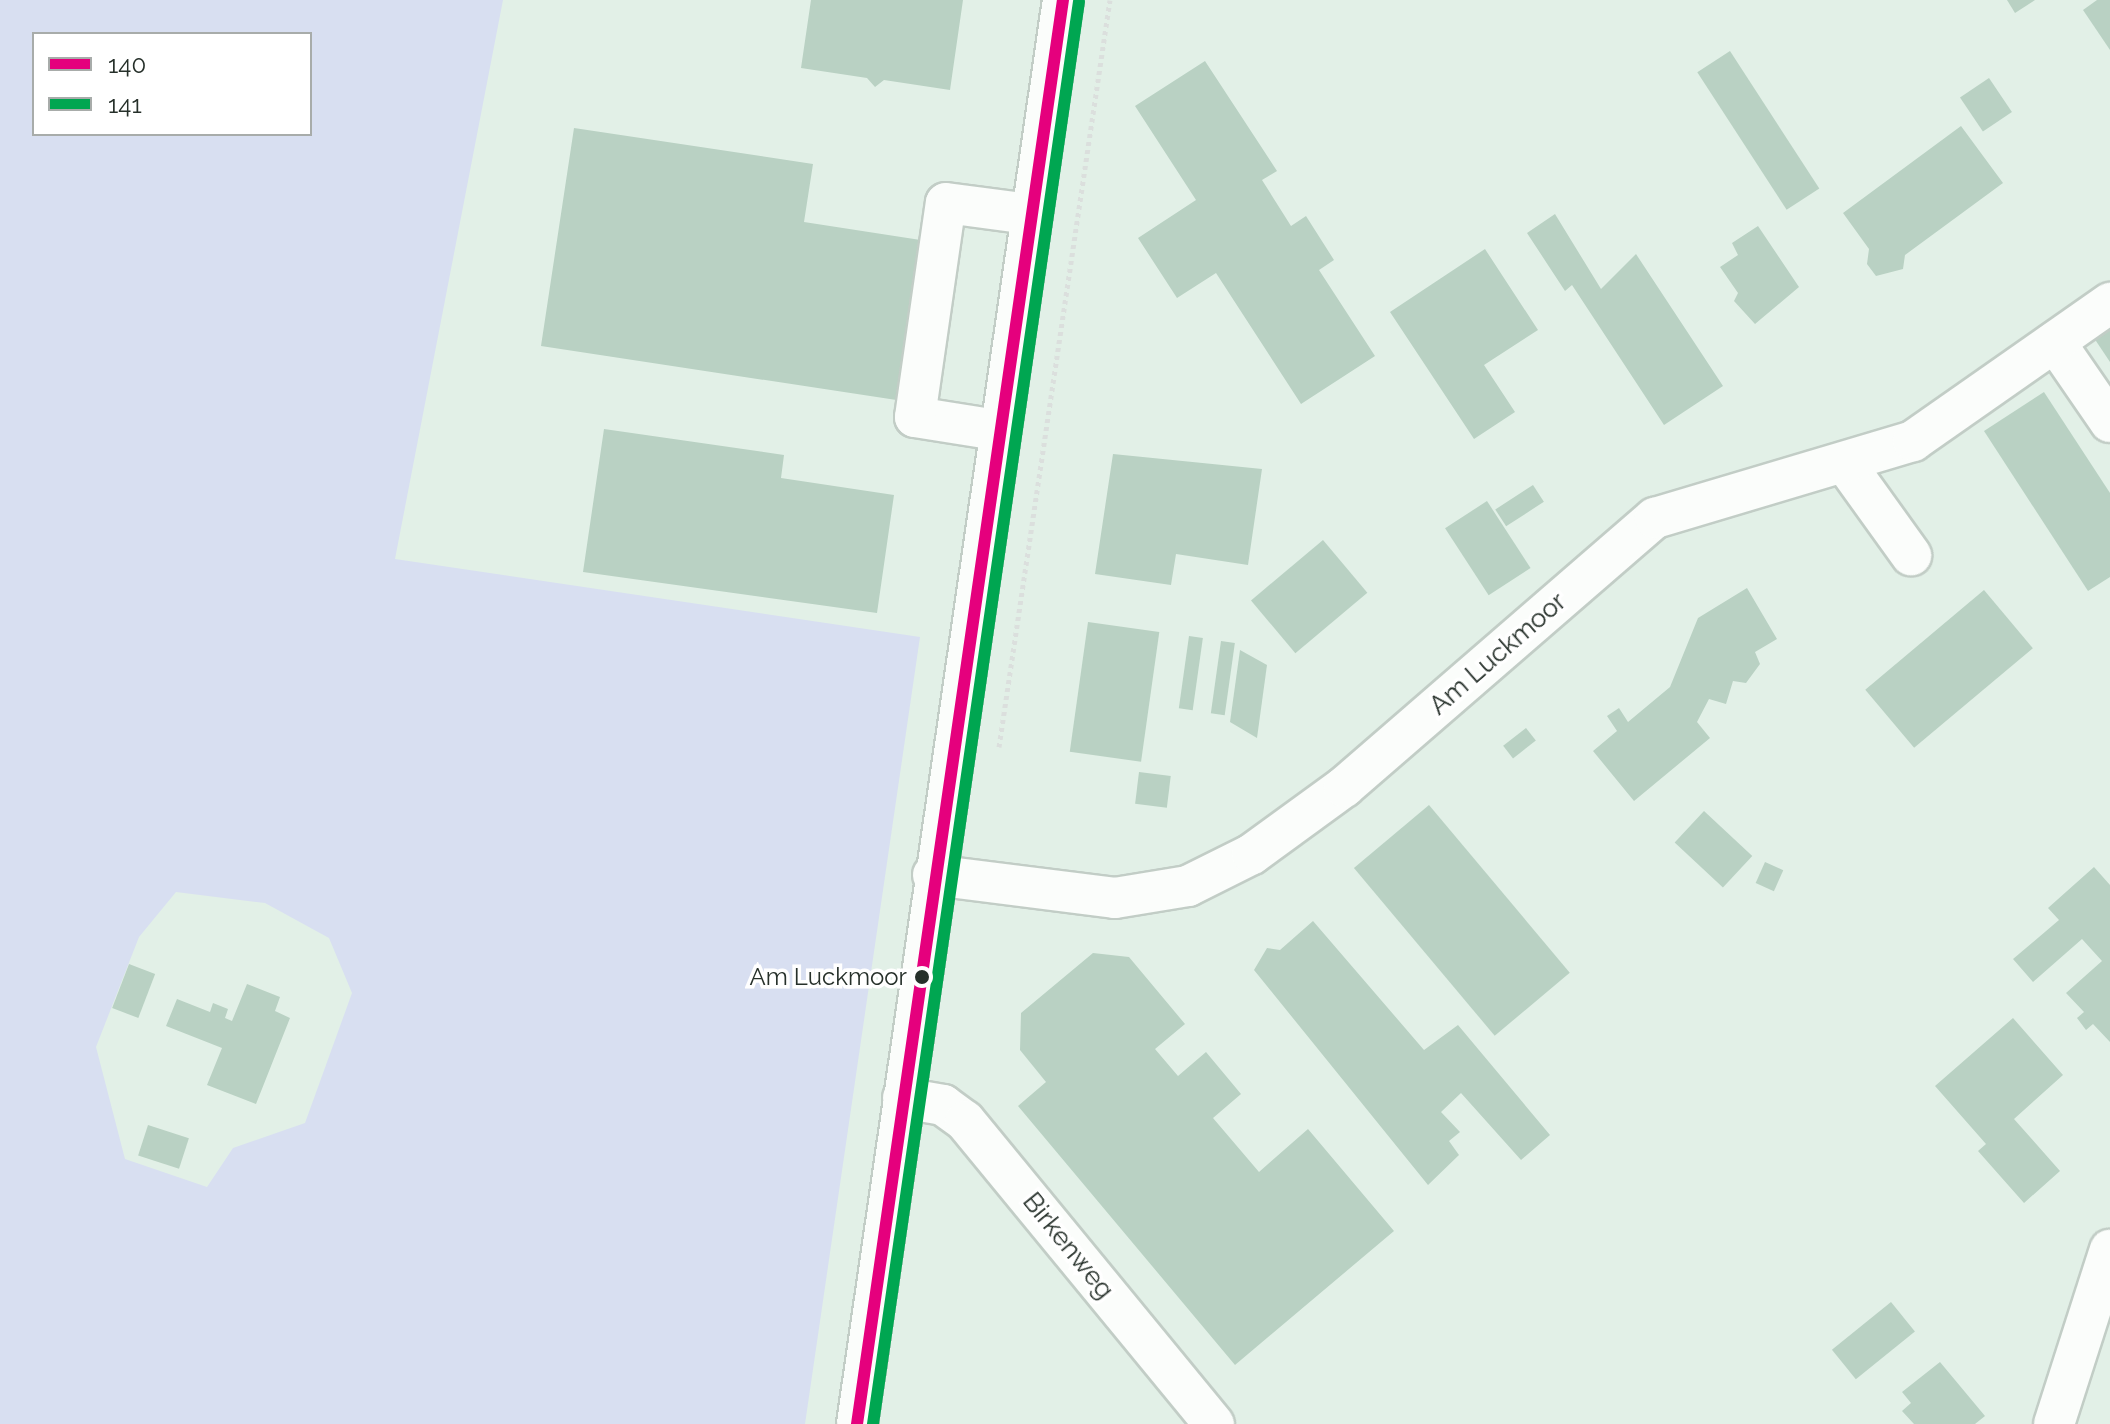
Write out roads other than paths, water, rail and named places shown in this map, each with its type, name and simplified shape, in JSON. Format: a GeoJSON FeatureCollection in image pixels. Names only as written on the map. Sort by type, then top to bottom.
{"type":"FeatureCollection","features":[{"type":"Feature","properties":{"kind":"street"},"geometry":{"type":"LineString","coordinates":[[857,1424],[997,430],[1063,0]]}},
{"type":"Feature","properties":{"kind":"street"},"geometry":{"type":"LineString","coordinates":[[997,430],[915,417],[946,203],[1030,214]]}},
{"type":"Feature","properties":{"kind":"street","name":"Am Luckmoor"},"geometry":{"type":"LineString","coordinates":[[933,875],[1115,898],[1188,886],[1252,854],[1344,787],[1655,518],[1847,466],[1913,441],[2110,303]]}},
{"type":"Feature","properties":{"kind":"street"},"geometry":{"type":"LineString","coordinates":[[2055,342],[2110,422]]}},
{"type":"Feature","properties":{"kind":"street"},"geometry":{"type":"LineString","coordinates":[[1847,466],[1911,555]]}},
{"type":"Feature","properties":{"kind":"street","name":"Birkenweg"},"geometry":{"type":"LineString","coordinates":[[903,1098],[954,1113],[1214,1424]]}},
{"type":"Feature","properties":{"kind":"street"},"geometry":{"type":"LineString","coordinates":[[2054,1424],[2110,1250]]}},
{"type":"Feature","properties":{"kind":"place","name":"Am Luckmoor"},"geometry":{"type":"Point","coordinates":[922,977]}}]}
